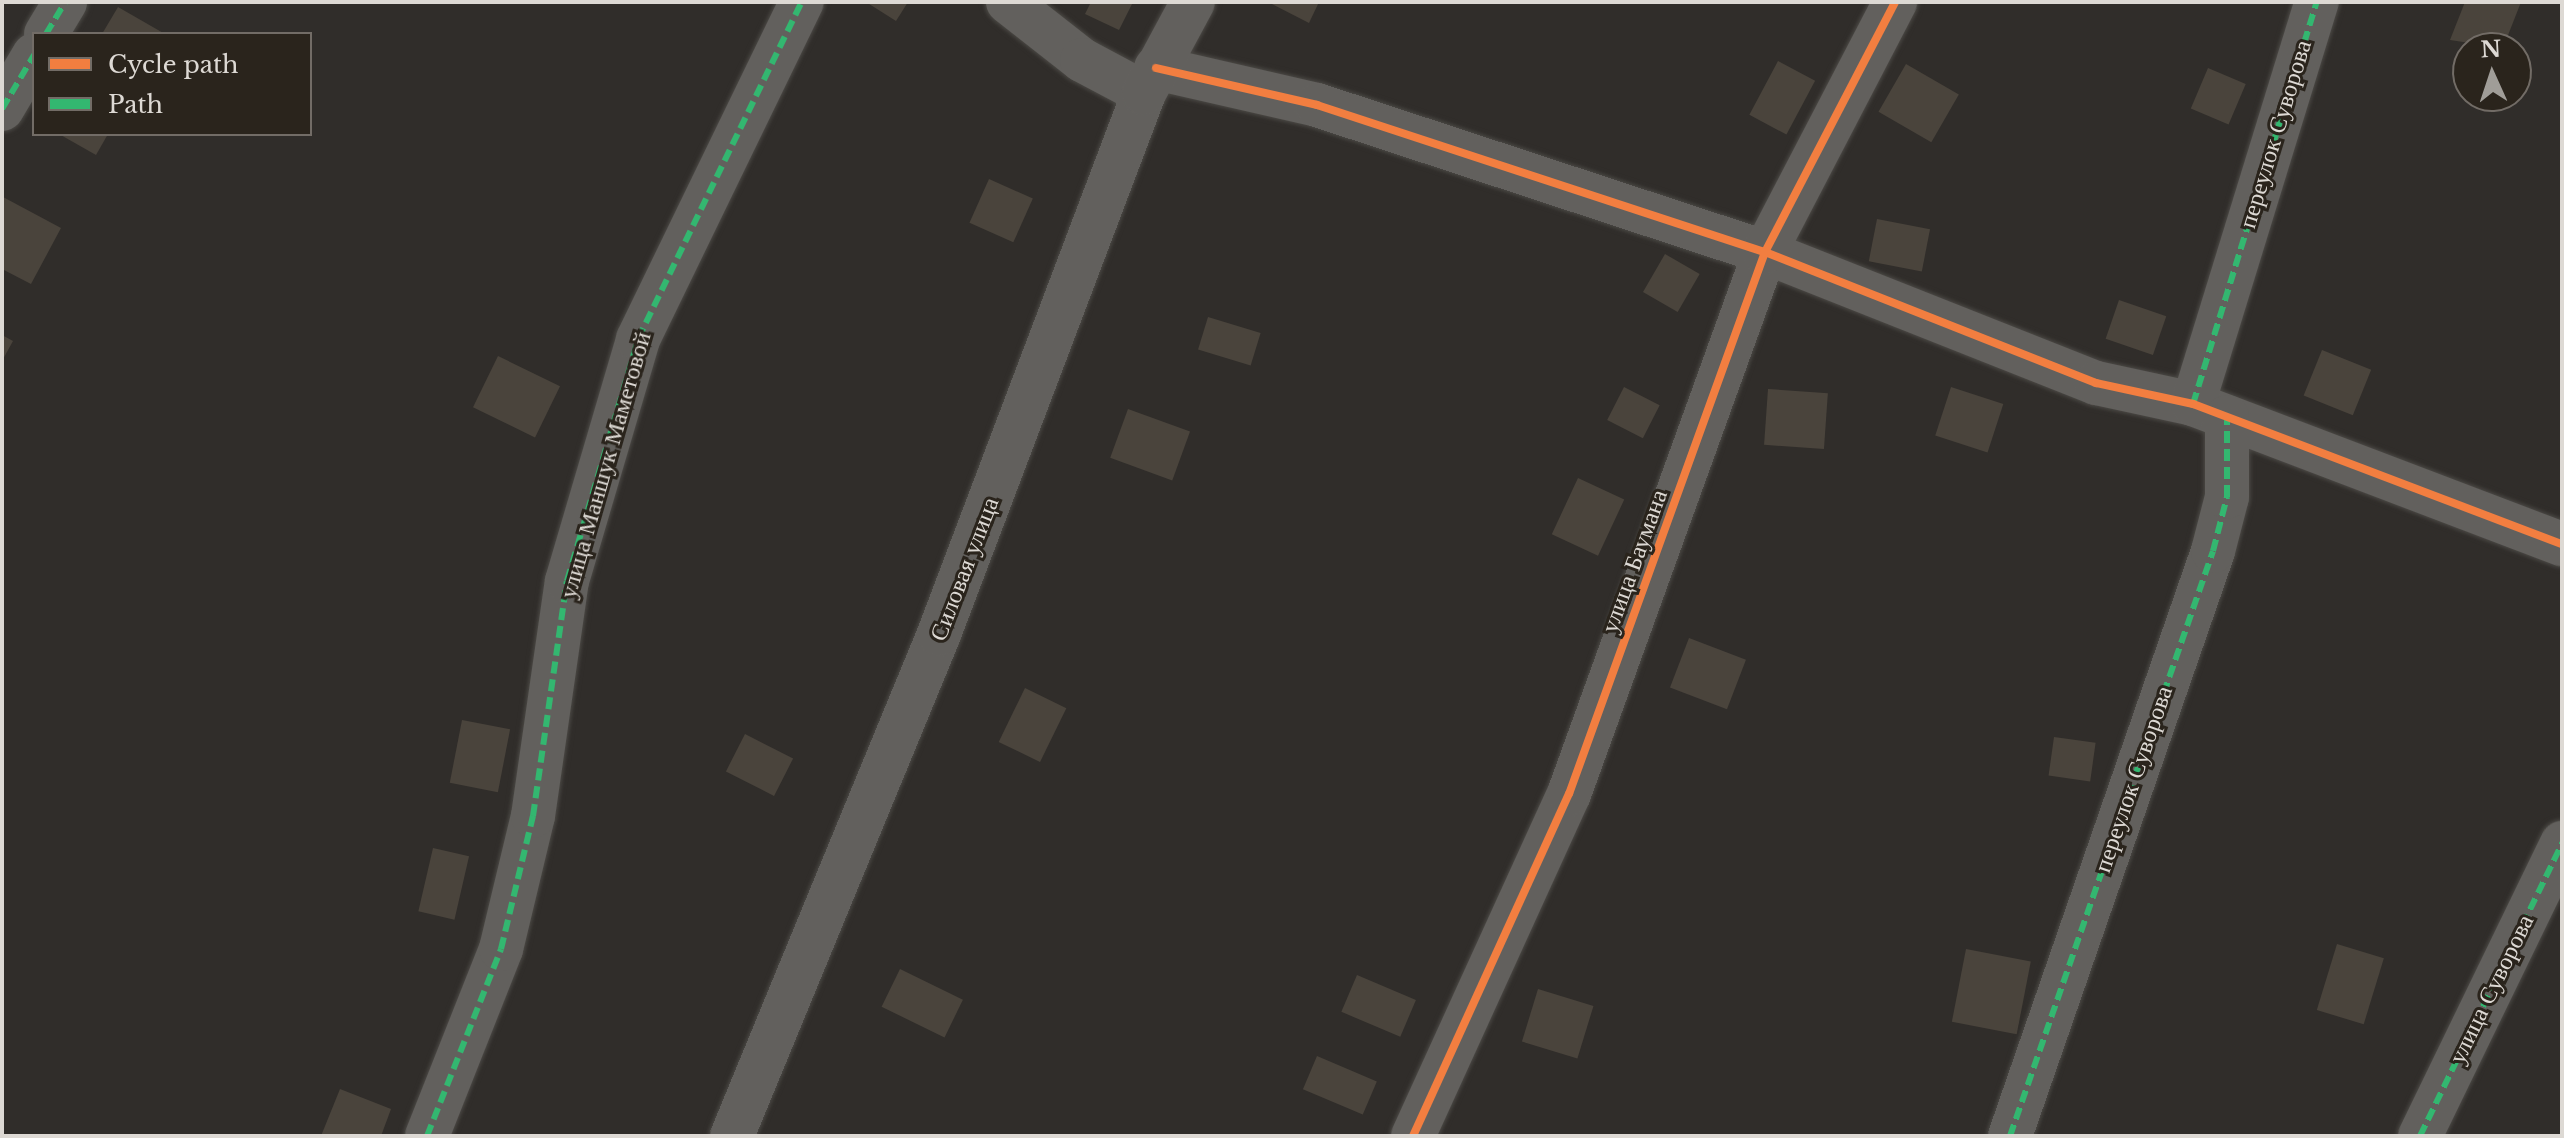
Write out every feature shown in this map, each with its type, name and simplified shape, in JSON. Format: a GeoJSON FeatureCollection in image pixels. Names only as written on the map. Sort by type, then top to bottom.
{"type":"FeatureCollection","features":[{"type":"Feature","properties":{"kind":"street"},"geometry":{"type":"LineString","coordinates":[[47,32],[65,2]]}},
{"type":"Feature","properties":{"kind":"street","name":"улица Маншук Маметовой"},"geometry":{"type":"LineString","coordinates":[[427,1136],[501,949],[533,816],[567,581],[638,339],[802,2]]}},
{"type":"Feature","properties":{"kind":"street"},"geometry":{"type":"LineString","coordinates":[[1008,2],[1082,60],[1150,81],[1317,105],[1765,252],[2096,383],[2210,410],[2562,544]]}},
{"type":"Feature","properties":{"kind":"street","name":"Силовая улица"},"geometry":{"type":"LineString","coordinates":[[732,1136],[939,634],[1150,81],[1193,2]]}},
{"type":"Feature","properties":{"kind":"street","name":"улица Баумана"},"geometry":{"type":"LineString","coordinates":[[1413,1136],[1569,794],[1765,252],[1895,2]]}},
{"type":"Feature","properties":{"kind":"street","name":"переулок Суворова"},"geometry":{"type":"LineString","coordinates":[[2010,1136],[2213,551],[2227,497],[2210,410],[2317,2]]}},
{"type":"Feature","properties":{"kind":"street"},"geometry":{"type":"LineString","coordinates":[[2,109],[32,58]]}},
{"type":"Feature","properties":{"kind":"street","name":"улица Суворова"},"geometry":{"type":"LineString","coordinates":[[2420,1136],[2562,843]]}},
{"type":"Feature","properties":{"kind":"building"},"geometry":{"type":"Polygon","coordinates":[[[866,2],[908,2],[896,21],[866,2]]]}},
{"type":"Feature","properties":{"kind":"building"},"geometry":{"type":"Polygon","coordinates":[[[1091,2],[1133,2],[1119,30],[1085,14],[1091,2]]]}},
{"type":"Feature","properties":{"kind":"building"},"geometry":{"type":"Polygon","coordinates":[[[1268,2],[1319,2],[1309,23],[1268,2]]]}},
{"type":"Feature","properties":{"kind":"building"},"geometry":{"type":"Polygon","coordinates":[[[2465,2],[2521,2],[2509,32],[2453,32],[2465,2]]]}},
{"type":"Feature","properties":{"kind":"building"},"geometry":{"type":"Polygon","coordinates":[[[118,7],[162,32],[103,32],[118,7]]]}},
{"type":"Feature","properties":{"kind":"building"},"geometry":{"type":"Polygon","coordinates":[[[1778,61],[1815,81],[1786,135],[1749,115],[1778,61]]]}},
{"type":"Feature","properties":{"kind":"building"},"geometry":{"type":"Polygon","coordinates":[[[1906,64],[1959,94],[1931,142],[1878,112],[1906,64]]]}},
{"type":"Feature","properties":{"kind":"building"},"geometry":{"type":"Polygon","coordinates":[[[2208,68],[2246,84],[2229,125],[2191,109],[2208,68]]]}},
{"type":"Feature","properties":{"kind":"building"},"geometry":{"type":"Polygon","coordinates":[[[63,136],[107,136],[96,155],[63,136]]]}},
{"type":"Feature","properties":{"kind":"building"},"geometry":{"type":"Polygon","coordinates":[[[989,179],[1033,199],[1013,242],[969,223],[989,179]]]}},
{"type":"Feature","properties":{"kind":"building"},"geometry":{"type":"Polygon","coordinates":[[[3,197],[61,228],[31,284],[2,269],[3,197]]]}},
{"type":"Feature","properties":{"kind":"building"},"geometry":{"type":"Polygon","coordinates":[[[1877,219],[1930,229],[1922,272],[1869,261],[1877,219]]]}},
{"type":"Feature","properties":{"kind":"building"},"geometry":{"type":"Polygon","coordinates":[[[1665,254],[1700,274],[1678,312],[1643,292],[1665,254]]]}},
{"type":"Feature","properties":{"kind":"building"},"geometry":{"type":"Polygon","coordinates":[[[2119,300],[2166,316],[2153,355],[2106,339],[2119,300]]]}},
{"type":"Feature","properties":{"kind":"building"},"geometry":{"type":"Polygon","coordinates":[[[1208,317],[1261,333],[1251,366],[1198,350],[1208,317]]]}},
{"type":"Feature","properties":{"kind":"building"},"geometry":{"type":"Polygon","coordinates":[[[2,335],[13,341],[2,361],[2,335]]]}},
{"type":"Feature","properties":{"kind":"building"},"geometry":{"type":"Polygon","coordinates":[[[2322,350],[2371,370],[2353,415],[2304,395],[2322,350]]]}},
{"type":"Feature","properties":{"kind":"building"},"geometry":{"type":"Polygon","coordinates":[[[498,356],[560,386],[535,437],[473,407],[498,356]]]}},
{"type":"Feature","properties":{"kind":"building"},"geometry":{"type":"Polygon","coordinates":[[[1624,387],[1660,405],[1643,438],[1607,420],[1624,387]]]}},
{"type":"Feature","properties":{"kind":"building"},"geometry":{"type":"Polygon","coordinates":[[[1951,387],[2003,404],[1988,452],[1935,436],[1951,387]]]}},
{"type":"Feature","properties":{"kind":"building"},"geometry":{"type":"Polygon","coordinates":[[[1768,389],[1828,393],[1824,449],[1764,445],[1768,389]]]}},
{"type":"Feature","properties":{"kind":"building"},"geometry":{"type":"Polygon","coordinates":[[[1128,409],[1190,432],[1172,480],[1110,458],[1128,409]]]}},
{"type":"Feature","properties":{"kind":"building"},"geometry":{"type":"Polygon","coordinates":[[[1578,478],[1624,500],[1598,556],[1552,534],[1578,478]]]}},
{"type":"Feature","properties":{"kind":"building"},"geometry":{"type":"Polygon","coordinates":[[[1689,638],[1746,660],[1727,709],[1670,687],[1689,638]]]}},
{"type":"Feature","properties":{"kind":"building"},"geometry":{"type":"Polygon","coordinates":[[[1025,688],[1066,708],[1040,762],[999,742],[1025,688]]]}},
{"type":"Feature","properties":{"kind":"building"},"geometry":{"type":"Polygon","coordinates":[[[462,720],[510,729],[498,792],[450,783],[462,720]]]}},
{"type":"Feature","properties":{"kind":"building"},"geometry":{"type":"Polygon","coordinates":[[[745,734],[793,759],[774,796],[726,771],[745,734]]]}},
{"type":"Feature","properties":{"kind":"building"},"geometry":{"type":"Polygon","coordinates":[[[2054,737],[2096,743],[2090,781],[2049,776],[2054,737]]]}},
{"type":"Feature","properties":{"kind":"building"},"geometry":{"type":"Polygon","coordinates":[[[433,848],[469,856],[454,920],[418,911],[433,848]]]}},
{"type":"Feature","properties":{"kind":"building"},"geometry":{"type":"Polygon","coordinates":[[[2337,944],[2384,958],[2364,1024],[2317,1010],[2337,944]]]}},
{"type":"Feature","properties":{"kind":"building"},"geometry":{"type":"Polygon","coordinates":[[[1966,949],[2031,962],[2017,1034],[1952,1022],[1966,949]]]}},
{"type":"Feature","properties":{"kind":"building"},"geometry":{"type":"Polygon","coordinates":[[[900,969],[963,1000],[945,1037],[882,1007],[900,969]]]}},
{"type":"Feature","properties":{"kind":"building"},"geometry":{"type":"Polygon","coordinates":[[[1357,975],[1416,1000],[1400,1037],[1341,1012],[1357,975]]]}},
{"type":"Feature","properties":{"kind":"building"},"geometry":{"type":"Polygon","coordinates":[[[1538,989],[1593,1006],[1577,1059],[1522,1042],[1538,989]]]}},
{"type":"Feature","properties":{"kind":"building"},"geometry":{"type":"Polygon","coordinates":[[[1317,1056],[1377,1081],[1363,1115],[1303,1089],[1317,1056]]]}},
{"type":"Feature","properties":{"kind":"building"},"geometry":{"type":"Polygon","coordinates":[[[340,1089],[391,1109],[381,1136],[321,1136],[340,1089]]]}},
{"type":"Feature","properties":{"kind":"marked path"},"geometry":{"type":"LineString","coordinates":[[47,32],[65,2]]}},
{"type":"Feature","properties":{"kind":"marked path"},"geometry":{"type":"LineString","coordinates":[[427,1136],[501,949],[533,816],[567,581],[638,339],[802,2]]}},
{"type":"Feature","properties":{"kind":"marked path"},"geometry":{"type":"LineString","coordinates":[[2193,404],[2317,2]]}},
{"type":"Feature","properties":{"kind":"marked path"},"geometry":{"type":"LineString","coordinates":[[2,109],[32,58]]}},
{"type":"Feature","properties":{"kind":"marked path"},"geometry":{"type":"LineString","coordinates":[[2010,1136],[2213,551],[2227,497],[2227,417]]}},
{"type":"Feature","properties":{"kind":"marked path"},"geometry":{"type":"LineString","coordinates":[[2420,1136],[2562,843]]}},
{"type":"Feature","properties":{"kind":"cycle path"},"geometry":{"type":"LineString","coordinates":[[1413,1136],[1569,794],[1765,252],[1895,2]]}},
{"type":"Feature","properties":{"kind":"cycle path"},"geometry":{"type":"LineString","coordinates":[[1156,68],[1317,105],[1765,252],[2096,383],[2193,404],[2562,544]]}}]}
